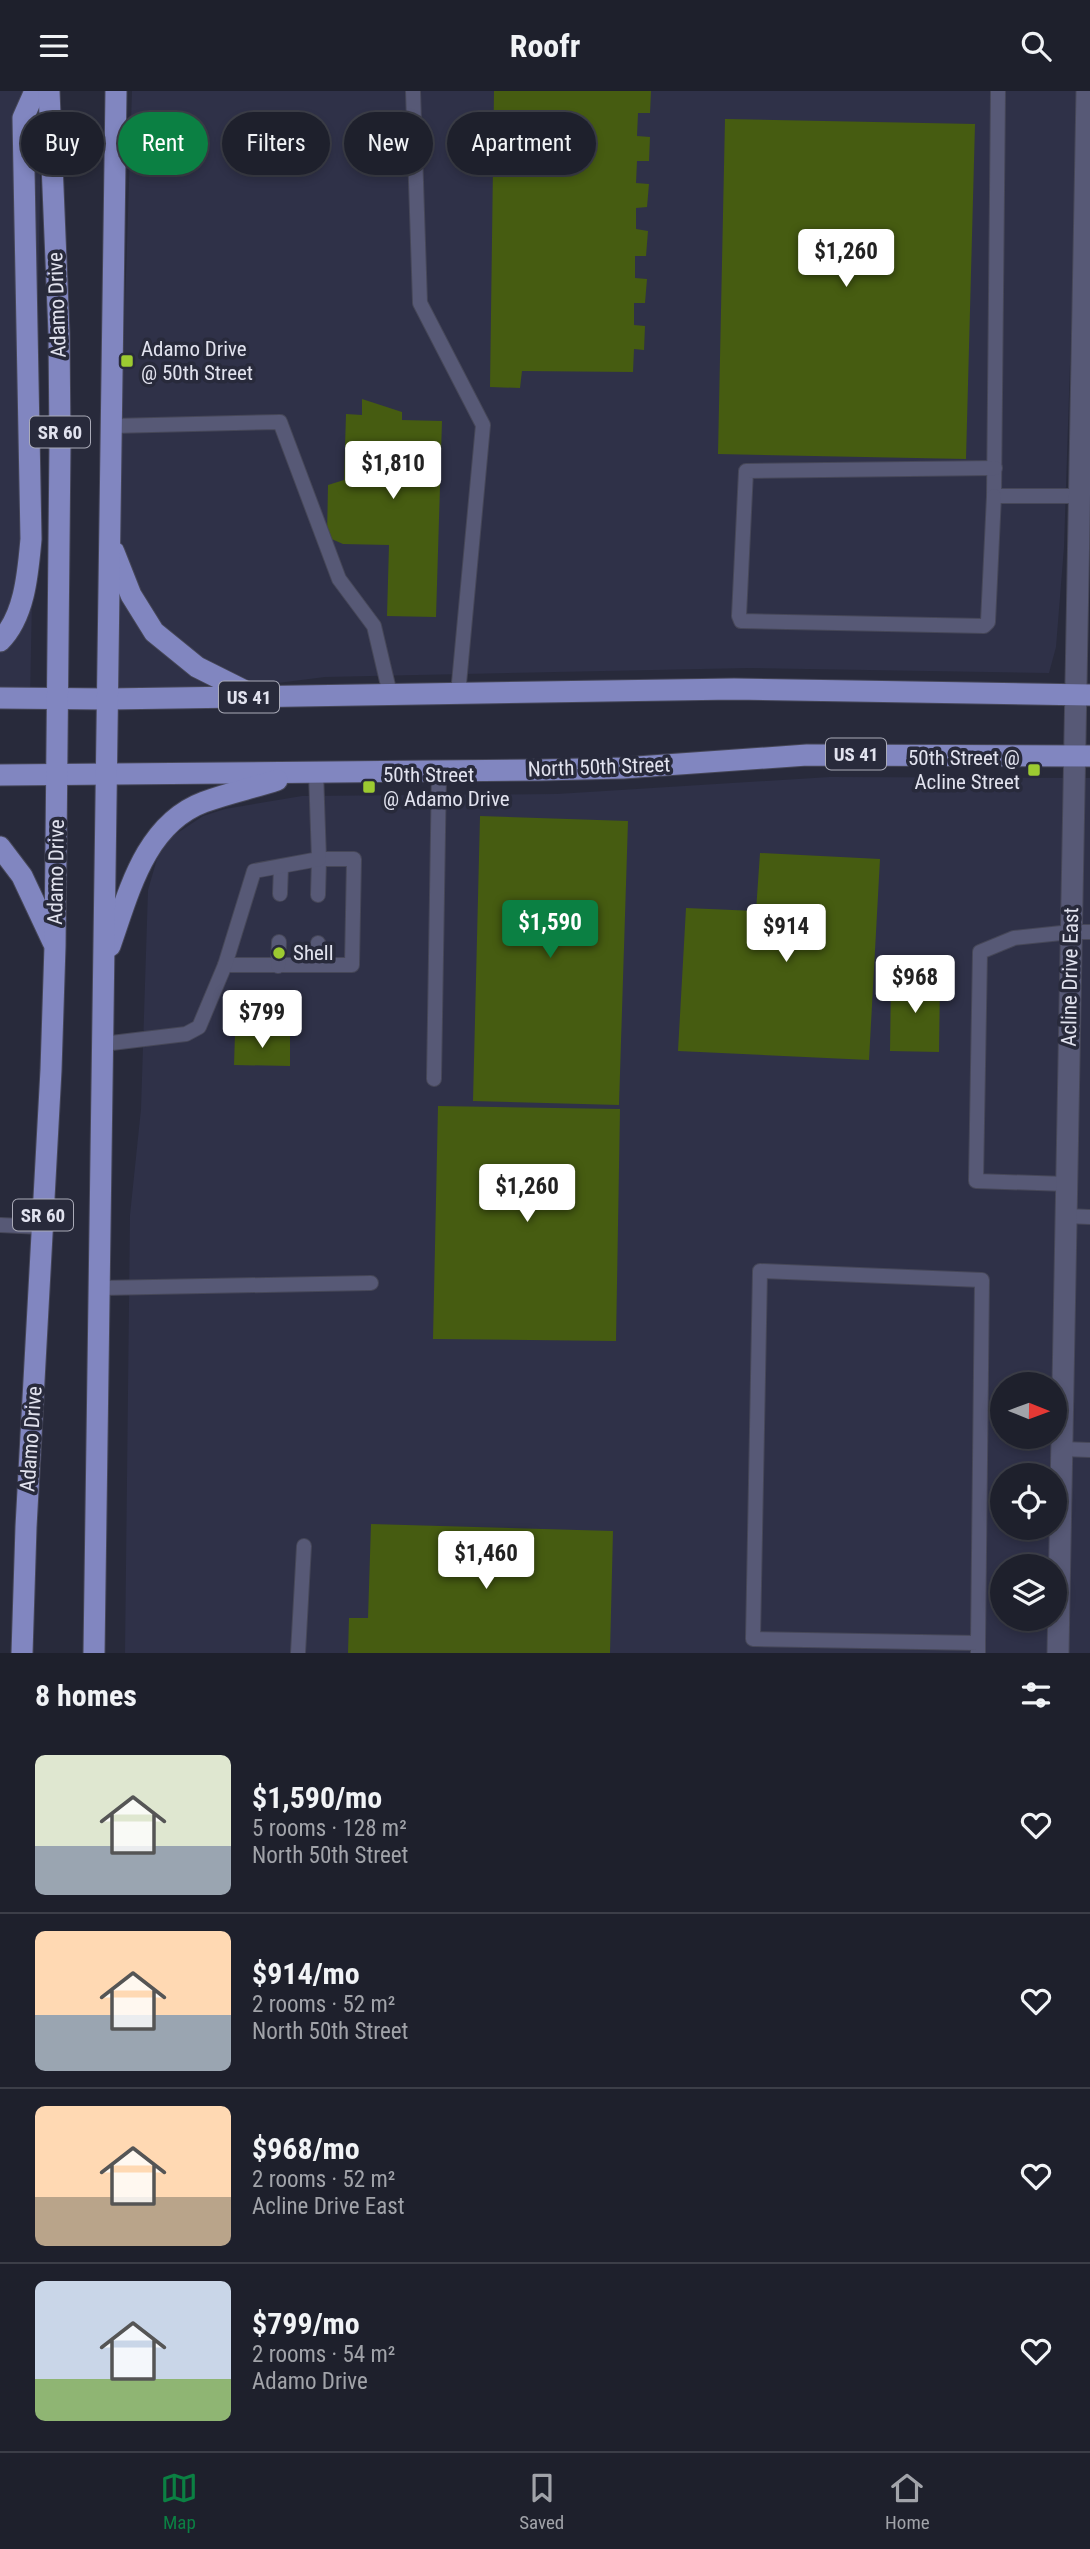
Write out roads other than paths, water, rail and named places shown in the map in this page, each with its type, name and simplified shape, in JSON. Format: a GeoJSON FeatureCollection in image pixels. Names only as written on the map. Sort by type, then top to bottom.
{"type":"FeatureCollection","features":[{"type":"Feature","properties":{"kind":"main road"},"geometry":{"type":"LineString","coordinates":[[0,641],[16,614],[27,582],[31,539],[23,118],[34,91]]}},
{"type":"Feature","properties":{"kind":"main road","name":"Adamo Drive"},"geometry":{"type":"LineString","coordinates":[[22,1653],[55,946],[61,539],[59,347],[49,91]]}},
{"type":"Feature","properties":{"kind":"main road","name":"SR 60"},"geometry":{"type":"LineString","coordinates":[[94,1653],[116,91]]}},
{"type":"Feature","properties":{"kind":"main road"},"geometry":{"type":"LineString","coordinates":[[110,541],[131,595],[154,632],[197,667],[256,697]]}},
{"type":"Feature","properties":{"kind":"main road","name":"US 41"},"geometry":{"type":"LineString","coordinates":[[0,698],[108,699],[734,689],[1083,695]]}},
{"type":"Feature","properties":{"kind":"main road","name":"North 50th Street"},"geometry":{"type":"LineString","coordinates":[[107,776],[623,768],[820,755],[1082,756]]}},
{"type":"Feature","properties":{"kind":"main road"},"geometry":{"type":"LineString","coordinates":[[104,961],[136,874],[150,846],[166,827],[203,802],[308,773]]}},
{"type":"Feature","properties":{"kind":"main road","name":"US 41"},"geometry":{"type":"LineString","coordinates":[[0,775],[107,776]]}},
{"type":"Feature","properties":{"kind":"main road"},"geometry":{"type":"LineString","coordinates":[[0,846],[22,876],[55,946]]}},
{"type":"Feature","properties":{"kind":"street","name":"Acline Drive East"},"geometry":{"type":"LineString","coordinates":[[1058,1653],[1066,1184],[1080,932],[1083,618],[1079,496],[1085,439],[1087,91]]}},
{"type":"Feature","properties":{"kind":"lane"},"geometry":{"type":"LineString","coordinates":[[413,91],[420,303],[483,425],[458,694]]}},
{"type":"Feature","properties":{"kind":"lane"},"geometry":{"type":"LineString","coordinates":[[995,468],[746,471],[739,615],[741,621],[984,626],[988,622],[995,496],[998,91]]}},
{"type":"Feature","properties":{"kind":"lane"},"geometry":{"type":"LineString","coordinates":[[112,426],[280,422],[339,579],[374,626],[390,694]]}},
{"type":"Feature","properties":{"kind":"lane"},"geometry":{"type":"LineString","coordinates":[[995,496],[1079,496]]}},
{"type":"Feature","properties":{"kind":"lane"},"geometry":{"type":"LineString","coordinates":[[434,1079],[439,771]]}},
{"type":"Feature","properties":{"kind":"lane"},"geometry":{"type":"LineString","coordinates":[[308,773],[319,859],[318,895]]}},
{"type":"Feature","properties":{"kind":"lane"},"geometry":{"type":"LineString","coordinates":[[103,1044],[186,1034],[199,1027],[225,965],[254,871],[319,859],[354,859],[352,965],[225,965]]}},
{"type":"Feature","properties":{"kind":"lane"},"geometry":{"type":"LineString","coordinates":[[280,894],[281,867]]}},
{"type":"Feature","properties":{"kind":"lane"},"geometry":{"type":"LineString","coordinates":[[1066,1184],[976,1181],[980,952],[1014,937],[1080,932]]}},
{"type":"Feature","properties":{"kind":"lane"},"geometry":{"type":"LineString","coordinates":[[278,966],[279,941]]}},
{"type":"Feature","properties":{"kind":"lane"},"geometry":{"type":"LineString","coordinates":[[318,943],[318,964]]}},
{"type":"Feature","properties":{"kind":"lane"},"geometry":{"type":"LineString","coordinates":[[1066,1216],[1090,1217]]}},
{"type":"Feature","properties":{"kind":"lane"},"geometry":{"type":"LineString","coordinates":[[0,1225],[42,1227]]}},
{"type":"Feature","properties":{"kind":"lane"},"geometry":{"type":"LineString","coordinates":[[760,1271],[982,1280],[978,1648],[753,1639],[760,1271]]}},
{"type":"Feature","properties":{"kind":"lane"},"geometry":{"type":"LineString","coordinates":[[100,1288],[371,1283]]}},
{"type":"Feature","properties":{"kind":"lane"},"geometry":{"type":"LineString","coordinates":[[1062,1450],[1090,1450]]}},
{"type":"Feature","properties":{"kind":"lane"},"geometry":{"type":"LineString","coordinates":[[298,1653],[304,1546]]}},
{"type":"Feature","properties":{"kind":"place","name":"Adamo Drive @ 50th Street"},"geometry":{"type":"Point","coordinates":[127,361]}},
{"type":"Feature","properties":{"kind":"place","name":"50th Street @ Acline Street"},"geometry":{"type":"Point","coordinates":[1034,770]}},
{"type":"Feature","properties":{"kind":"place","name":"50th Street @ Adamo Drive"},"geometry":{"type":"Point","coordinates":[369,787]}},
{"type":"Feature","properties":{"kind":"place","name":"Shell"},"geometry":{"type":"Point","coordinates":[279,953]}}]}
